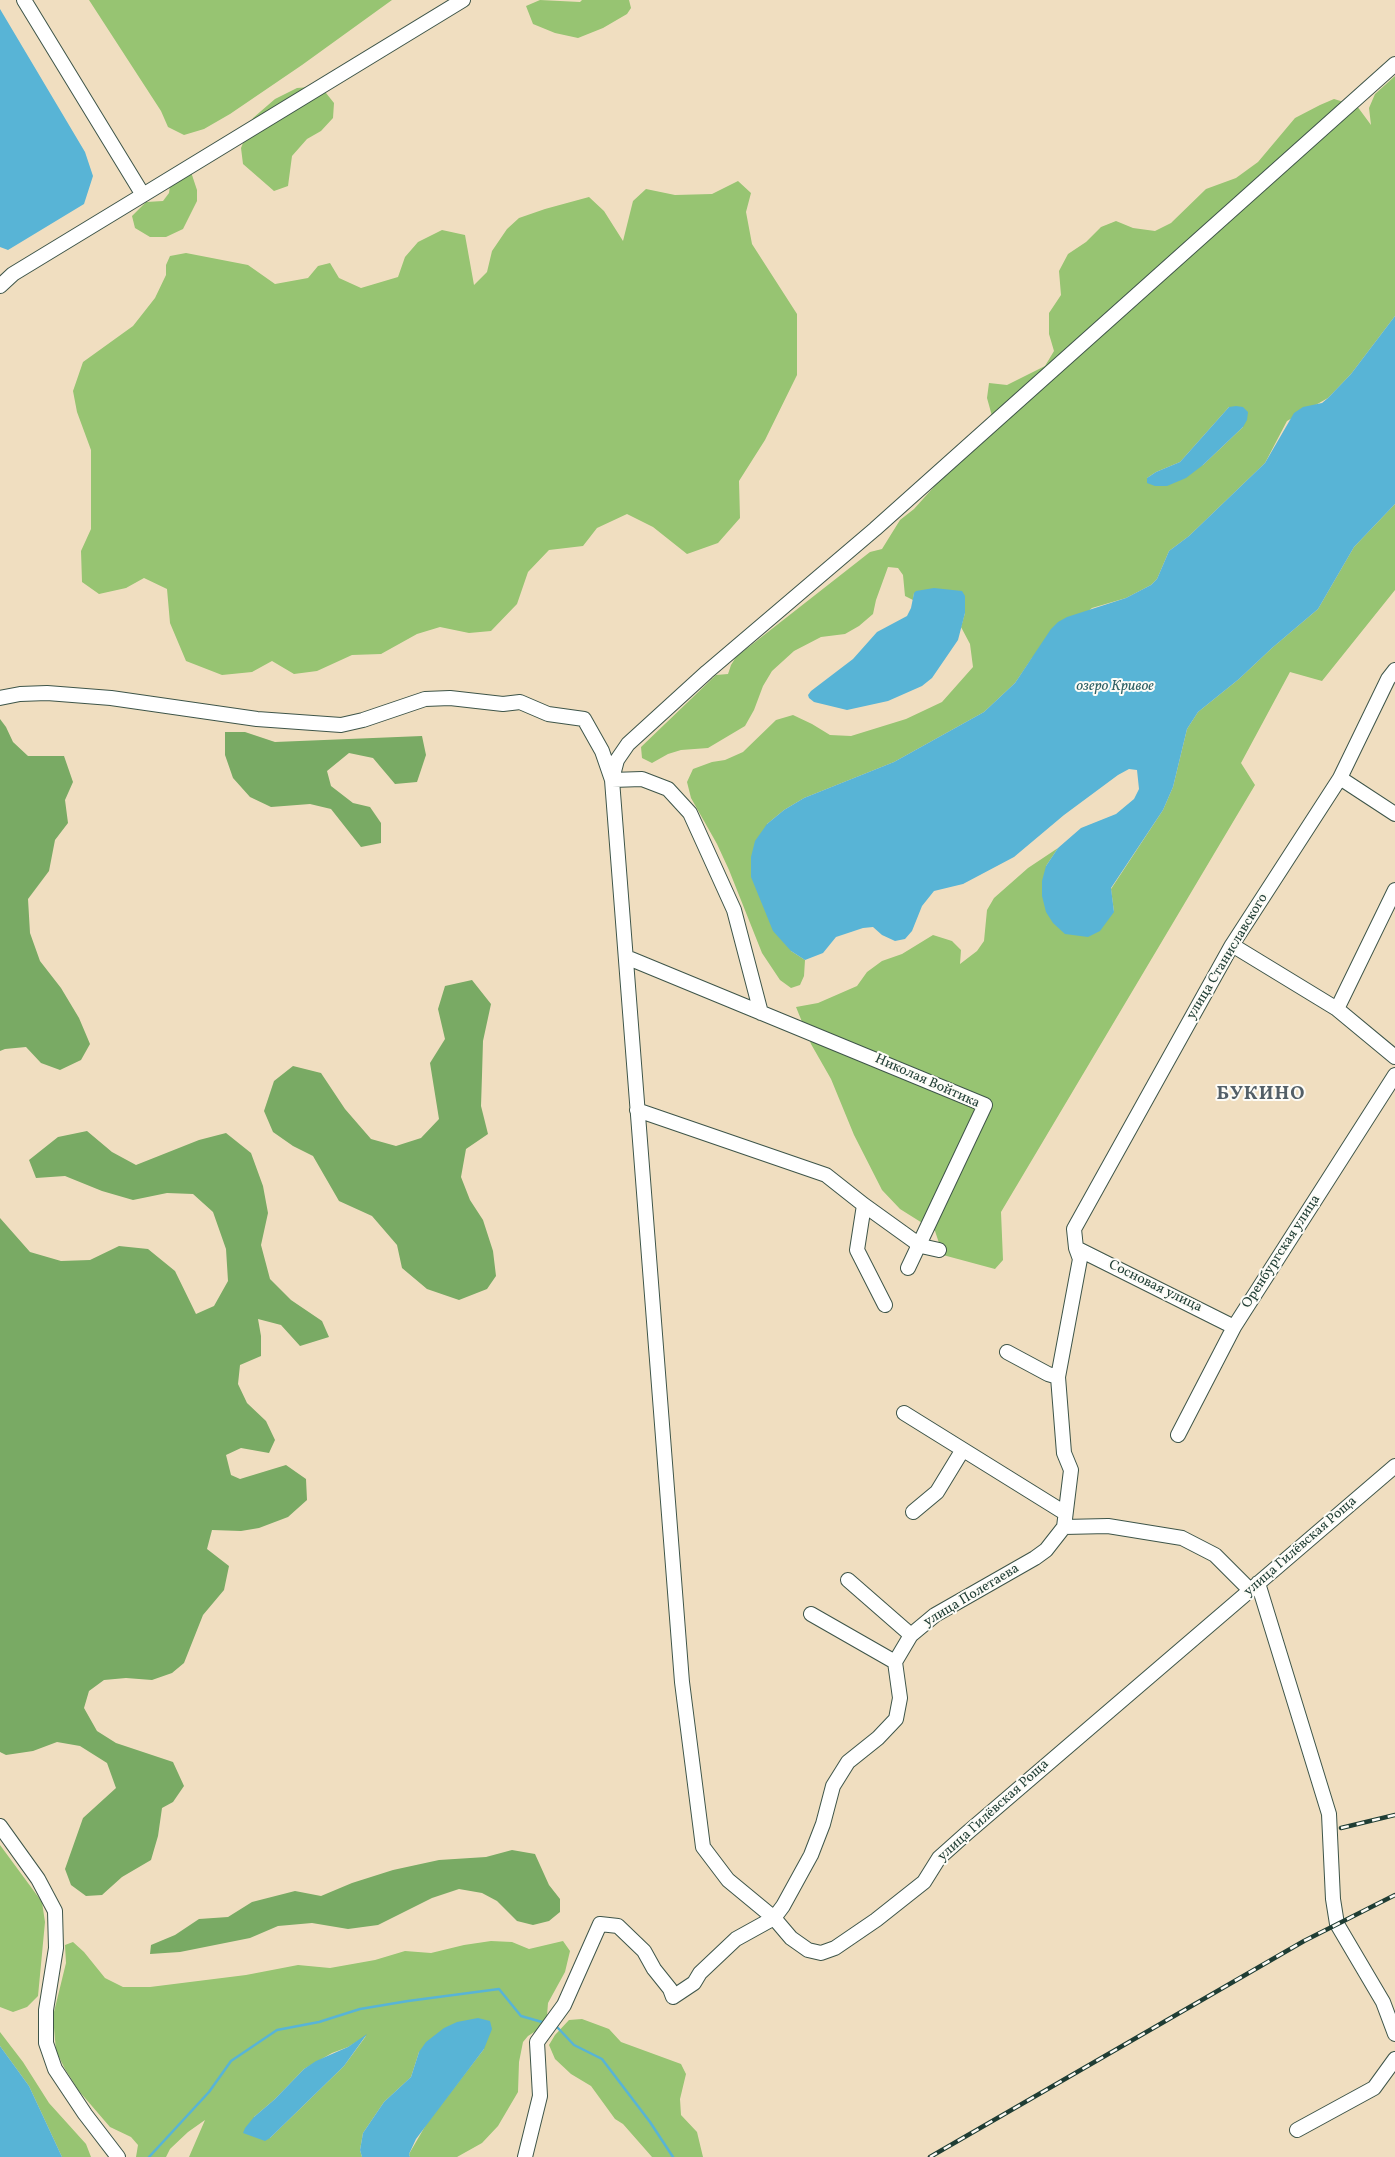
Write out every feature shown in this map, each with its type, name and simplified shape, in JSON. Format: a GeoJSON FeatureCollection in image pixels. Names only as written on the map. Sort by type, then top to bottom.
{"type":"FeatureCollection","features":[{"type":"Feature","properties":{"kind":"street"},"geometry":{"type":"LineString","coordinates":[[24,0],[143,195]]}},
{"type":"Feature","properties":{"kind":"street"},"geometry":{"type":"LineString","coordinates":[[0,286],[13,274],[463,0]]}},
{"type":"Feature","properties":{"kind":"street"},"geometry":{"type":"LineString","coordinates":[[612,780],[617,760],[628,744],[707,672],[875,529],[1395,64]]}},
{"type":"Feature","properties":{"kind":"street","name":"улица Станиславского"},"geometry":{"type":"LineString","coordinates":[[1076,1248],[1074,1229],[1232,945],[1340,778],[1388,679],[1395,670]]}},
{"type":"Feature","properties":{"kind":"street"},"geometry":{"type":"LineString","coordinates":[[0,698],[20,694],[47,694],[101,698],[257,719],[341,725],[363,720],[425,699],[450,698],[503,704],[520,702],[548,714],[584,719],[602,750],[612,780]]}},
{"type":"Feature","properties":{"kind":"street"},"geometry":{"type":"LineString","coordinates":[[612,780],[642,778],[668,789],[690,813],[734,910],[761,1013]]}},
{"type":"Feature","properties":{"kind":"street"},"geometry":{"type":"LineString","coordinates":[[1340,778],[1395,814]]}},
{"type":"Feature","properties":{"kind":"street","name":"улица Гилёвская Роща"},"geometry":{"type":"LineString","coordinates":[[612,780],[680,1662],[703,1846],[728,1880],[774,1918],[791,1938],[808,1950],[821,1952],[835,1948],[924,1882],[939,1858],[967,1833],[1395,1466]]}},
{"type":"Feature","properties":{"kind":"street"},"geometry":{"type":"LineString","coordinates":[[1337,1009],[1395,890]]}},
{"type":"Feature","properties":{"kind":"street"},"geometry":{"type":"LineString","coordinates":[[1232,945],[1337,1009],[1395,1057]]}},
{"type":"Feature","properties":{"kind":"street"},"geometry":{"type":"LineString","coordinates":[[626,957],[761,1013]]}},
{"type":"Feature","properties":{"kind":"street","name":"Николая Войтика"},"geometry":{"type":"LineString","coordinates":[[761,1013],[985,1105],[908,1268]]}},
{"type":"Feature","properties":{"kind":"street","name":"Оренбургская улица"},"geometry":{"type":"LineString","coordinates":[[1178,1436],[1234,1327],[1395,1075]]}},
{"type":"Feature","properties":{"kind":"street"},"geometry":{"type":"LineString","coordinates":[[638,1110],[826,1176],[920,1244],[939,1250]]}},
{"type":"Feature","properties":{"kind":"street"},"geometry":{"type":"LineString","coordinates":[[864,1205],[857,1250],[885,1305]]}},
{"type":"Feature","properties":{"kind":"street"},"geometry":{"type":"LineString","coordinates":[[1076,1248],[1080,1258],[1058,1377],[1064,1453],[1071,1470],[1064,1527],[1108,1526],[1182,1538],[1215,1555],[1254,1587],[1329,1814],[1333,1899],[1337,1924],[1382,2002],[1395,2034]]}},
{"type":"Feature","properties":{"kind":"street","name":"Сосновая улица"},"geometry":{"type":"LineString","coordinates":[[1076,1248],[1234,1327]]}},
{"type":"Feature","properties":{"kind":"street"},"geometry":{"type":"LineString","coordinates":[[1007,1352],[1048,1374],[1058,1377]]}},
{"type":"Feature","properties":{"kind":"street"},"geometry":{"type":"LineString","coordinates":[[904,1413],[962,1451],[1065,1513]]}},
{"type":"Feature","properties":{"kind":"street"},"geometry":{"type":"LineString","coordinates":[[913,1512],[938,1492],[962,1451]]}},
{"type":"Feature","properties":{"kind":"street","name":"улица Полетаева"},"geometry":{"type":"LineString","coordinates":[[894,1662],[910,1635],[934,1615],[1035,1558],[1046,1550],[1064,1527]]}},
{"type":"Feature","properties":{"kind":"street"},"geometry":{"type":"LineString","coordinates":[[848,1580],[910,1635]]}},
{"type":"Feature","properties":{"kind":"street"},"geometry":{"type":"LineString","coordinates":[[525,2157],[540,2096],[537,2042],[564,2005],[600,1924],[618,1926],[644,1952],[657,1974],[670,1989],[673,1997],[694,1983],[700,1973],[743,1933],[774,1918],[783,1906],[811,1855],[823,1824],[833,1786],[848,1762],[878,1738],[896,1718],[900,1698],[894,1662],[811,1614]]}},
{"type":"Feature","properties":{"kind":"street"},"geometry":{"type":"LineString","coordinates":[[0,1826],[38,1879],[55,1911],[56,1948],[46,2010],[46,2043],[55,2069],[85,2114],[118,2157]]}},
{"type":"Feature","properties":{"kind":"street"},"geometry":{"type":"LineString","coordinates":[[1298,2130],[1374,2088],[1395,2059]]}},
{"type":"Feature","properties":{"kind":"green space"},"geometry":{"type":"Polygon","coordinates":[[[89,0],[392,0],[230,114],[204,129],[184,135],[168,127],[161,111],[89,0]]]}},
{"type":"Feature","properties":{"kind":"green space"},"geometry":{"type":"Polygon","coordinates":[[[540,0],[580,2],[582,0],[629,0],[631,8],[627,14],[603,28],[578,38],[555,33],[533,24],[526,6],[540,0]]]}},
{"type":"Feature","properties":{"kind":"green space"},"geometry":{"type":"Polygon","coordinates":[[[1395,76],[1395,316],[1351,374],[1328,398],[1287,421],[1265,463],[1189,536],[1169,551],[1157,579],[1151,585],[1126,598],[1092,608],[1032,658],[1015,683],[984,712],[894,762],[804,798],[784,810],[767,824],[791,951],[805,960],[804,976],[800,985],[791,988],[780,980],[762,953],[729,870],[717,844],[691,798],[687,782],[693,769],[712,762],[725,760],[743,752],[776,720],[793,715],[830,735],[851,736],[906,719],[942,702],[973,667],[970,644],[961,627],[965,613],[914,593],[913,600],[905,596],[903,575],[898,568],[888,567],[873,614],[859,626],[845,634],[821,637],[794,651],[772,671],[745,726],[708,748],[681,750],[668,754],[652,763],[642,758],[641,747],[716,675],[728,674],[736,657],[870,552],[882,549],[900,520],[914,509],[950,469],[992,416],[987,398],[989,383],[1007,385],[1045,366],[1054,351],[1049,334],[1049,313],[1061,295],[1059,271],[1068,254],[1086,242],[1101,227],[1116,221],[1133,228],[1155,231],[1171,223],[1206,189],[1236,178],[1258,162],[1295,118],[1334,99],[1357,106],[1371,125],[1369,108],[1375,94],[1395,76]],[[1229,407],[1180,462],[1147,478],[1203,465],[1243,427],[1229,407]]]}},
{"type":"Feature","properties":{"kind":"green space"},"geometry":{"type":"Polygon","coordinates":[[[310,87],[326,93],[334,103],[333,118],[321,131],[307,139],[292,156],[288,186],[274,191],[243,164],[241,148],[253,118],[275,99],[297,88],[310,87]]]}},
{"type":"Feature","properties":{"kind":"green space"},"geometry":{"type":"Polygon","coordinates":[[[189,166],[197,190],[197,201],[183,229],[166,237],[150,237],[135,228],[132,216],[146,202],[163,201],[169,193],[171,178],[189,166]]]}},
{"type":"Feature","properties":{"kind":"green space"},"geometry":{"type":"Polygon","coordinates":[[[738,181],[751,193],[746,212],[752,244],[797,314],[797,375],[765,440],[739,481],[740,518],[718,543],[687,554],[653,527],[627,514],[597,528],[583,546],[549,550],[528,572],[517,604],[491,631],[469,633],[440,627],[417,634],[381,654],[352,655],[317,671],[294,674],[272,661],[252,672],[222,675],[186,661],[170,623],[167,589],[144,578],[126,588],[99,594],[82,582],[81,551],[91,529],[91,450],[77,412],[73,391],[83,362],[133,326],[155,298],[166,275],[166,265],[170,256],[186,253],[248,265],[275,284],[308,278],[318,266],[330,263],[339,278],[361,288],[398,277],[405,257],[418,242],[442,230],[465,235],[474,285],[487,272],[492,251],[507,229],[519,218],[589,197],[604,211],[623,241],[633,201],[646,189],[675,195],[712,194],[738,181]]]}},
{"type":"Feature","properties":{"kind":"green space"},"geometry":{"type":"Polygon","coordinates":[[[1395,504],[1395,590],[1322,681],[1290,672],[1241,763],[1255,785],[1001,1212],[1003,1260],[995,1269],[943,1255],[935,1231],[900,1209],[882,1190],[854,1135],[831,1079],[811,1044],[796,1007],[818,1003],[857,986],[867,972],[882,961],[902,954],[933,935],[952,941],[961,950],[960,964],[977,951],[984,941],[987,910],[994,898],[1028,868],[1058,848],[1046,866],[1114,912],[1111,889],[1163,810],[1173,787],[1187,729],[1198,712],[1239,679],[1318,609],[1354,547],[1395,504]]]}},
{"type":"Feature","properties":{"kind":"green space"},"geometry":{"type":"Polygon","coordinates":[[[0,719],[13,742],[28,756],[64,756],[73,782],[65,800],[68,823],[55,840],[49,871],[28,899],[30,933],[40,961],[61,988],[79,1018],[90,1044],[81,1060],[60,1070],[41,1063],[26,1047],[0,1051],[0,719]]]}},
{"type":"Feature","properties":{"kind":"green space"},"geometry":{"type":"Polygon","coordinates":[[[225,732],[245,732],[275,742],[422,736],[426,755],[417,782],[395,784],[373,758],[349,753],[327,771],[331,786],[353,803],[370,807],[381,823],[381,843],[361,847],[331,809],[310,804],[271,807],[250,797],[233,778],[225,755],[225,732]]]}},
{"type":"Feature","properties":{"kind":"green space"},"geometry":{"type":"Polygon","coordinates":[[[472,980],[491,1004],[483,1041],[481,1106],[488,1134],[466,1149],[461,1177],[470,1200],[483,1220],[493,1251],[496,1276],[487,1289],[459,1300],[427,1289],[402,1268],[397,1245],[372,1216],[339,1201],[313,1156],[293,1146],[273,1132],[264,1111],[274,1081],[293,1066],[321,1073],[345,1109],[371,1139],[396,1146],[421,1138],[439,1119],[430,1063],[445,1039],[438,1009],[445,986],[472,980]]]}},
{"type":"Feature","properties":{"kind":"green space"},"geometry":{"type":"Polygon","coordinates":[[[87,1131],[112,1152],[136,1165],[199,1140],[226,1133],[251,1153],[263,1186],[268,1213],[261,1245],[270,1279],[291,1300],[322,1321],[329,1337],[300,1346],[281,1325],[258,1319],[261,1336],[261,1356],[240,1365],[238,1384],[247,1403],[266,1421],[275,1440],[269,1453],[241,1448],[226,1455],[231,1475],[240,1479],[286,1465],[306,1479],[307,1500],[288,1517],[259,1528],[241,1531],[212,1530],[207,1549],[229,1566],[224,1590],[203,1615],[184,1663],[172,1673],[152,1680],[126,1678],[104,1680],[89,1691],[84,1708],[97,1731],[116,1743],[173,1762],[184,1786],[173,1802],[162,1808],[158,1836],[151,1860],[122,1877],[102,1895],[86,1896],[71,1885],[65,1869],[83,1818],[116,1788],[107,1763],[80,1746],[57,1742],[33,1751],[6,1755],[0,1752],[0,1218],[30,1252],[61,1261],[90,1260],[119,1246],[148,1249],[175,1271],[196,1314],[214,1306],[228,1281],[226,1249],[213,1212],[193,1194],[167,1193],[133,1200],[102,1191],[65,1176],[36,1178],[29,1160],[58,1137],[87,1131]]]}},
{"type":"Feature","properties":{"kind":"green space"},"geometry":{"type":"Polygon","coordinates":[[[0,1845],[42,1902],[45,1922],[38,1996],[27,2007],[13,2012],[0,2007],[0,1845]]]}},
{"type":"Feature","properties":{"kind":"green space"},"geometry":{"type":"Polygon","coordinates":[[[512,1850],[535,1854],[549,1885],[560,1899],[560,1912],[549,1921],[533,1925],[517,1921],[497,1901],[482,1893],[459,1889],[432,1898],[378,1925],[348,1929],[312,1923],[278,1926],[250,1938],[180,1952],[150,1954],[151,1945],[175,1935],[199,1919],[228,1917],[252,1902],[295,1891],[321,1896],[352,1883],[393,1870],[439,1860],[486,1857],[512,1850]]]}},
{"type":"Feature","properties":{"kind":"green space"},"geometry":{"type":"Polygon","coordinates":[[[491,1941],[512,1942],[529,1949],[563,1941],[570,1951],[565,1972],[548,2003],[547,2016],[539,2029],[528,2036],[523,2042],[519,2062],[518,2092],[498,2126],[482,2143],[457,2157],[410,2157],[409,2154],[427,2123],[484,2049],[419,2052],[411,2077],[384,2102],[363,2133],[360,2150],[362,2157],[189,2157],[205,2120],[188,2132],[170,2149],[166,2157],[136,2157],[138,2145],[131,2137],[110,2127],[79,2091],[56,2051],[53,2016],[66,1963],[65,1945],[73,1942],[84,1952],[105,1978],[123,1987],[150,1987],[246,1975],[298,1965],[330,1968],[375,1960],[405,1951],[431,1953],[491,1941]],[[366,2036],[304,2069],[275,2099],[254,2117],[270,2138],[344,2066],[366,2036]]]}},
{"type":"Feature","properties":{"kind":"green space"},"geometry":{"type":"Polygon","coordinates":[[[582,2019],[609,2029],[621,2042],[681,2064],[686,2074],[680,2099],[681,2115],[697,2132],[703,2157],[652,2157],[623,2124],[615,2119],[591,2086],[571,2074],[555,2059],[549,2045],[555,2035],[569,2020],[582,2019]]]}},
{"type":"Feature","properties":{"kind":"green space"},"geometry":{"type":"Polygon","coordinates":[[[0,2032],[23,2062],[49,2103],[86,2144],[91,2157],[62,2157],[29,2086],[0,2046],[0,2032]]]}},
{"type":"Feature","properties":{"kind":"water"},"geometry":{"type":"Polygon","coordinates":[[[0,9],[85,152],[93,176],[84,204],[8,250],[0,247],[0,9]]]}},
{"type":"Feature","properties":{"kind":"water","name":"озеро Кривое"},"geometry":{"type":"Polygon","coordinates":[[[1395,316],[1395,504],[1354,547],[1318,609],[1239,679],[1198,712],[1187,729],[1173,787],[1163,810],[1111,888],[1114,912],[1100,931],[1088,937],[1065,934],[1053,923],[1046,912],[1042,896],[1042,881],[1046,866],[1058,848],[1081,828],[1116,814],[1134,799],[1139,789],[1137,770],[1129,769],[1118,775],[1064,815],[1014,857],[963,884],[934,891],[922,906],[912,931],[905,939],[895,941],[882,935],[873,927],[863,928],[836,937],[823,953],[805,960],[791,951],[773,931],[751,877],[751,857],[755,841],[767,824],[784,810],[804,798],[894,762],[984,712],[1015,683],[1051,629],[1058,622],[1067,617],[1126,598],[1151,585],[1157,579],[1169,551],[1189,536],[1265,463],[1294,413],[1303,407],[1322,403],[1328,398],[1351,374],[1395,316]]]}},
{"type":"Feature","properties":{"kind":"water"},"geometry":{"type":"Polygon","coordinates":[[[1229,407],[1243,407],[1248,412],[1247,420],[1243,427],[1203,465],[1186,478],[1167,486],[1155,486],[1147,483],[1147,478],[1156,472],[1180,462],[1229,407]]]}},
{"type":"Feature","properties":{"kind":"water"},"geometry":{"type":"Polygon","coordinates":[[[934,588],[962,591],[965,596],[965,613],[958,640],[932,678],[922,686],[888,701],[847,710],[814,702],[809,698],[808,695],[811,691],[853,659],[877,632],[907,616],[916,591],[934,588]]]}},
{"type":"Feature","properties":{"kind":"water"},"geometry":{"type":"Polygon","coordinates":[[[478,2018],[490,2021],[492,2029],[484,2049],[416,2139],[409,2154],[410,2157],[362,2157],[360,2150],[363,2133],[384,2102],[411,2077],[419,2052],[426,2042],[444,2028],[457,2022],[478,2018]]]}},
{"type":"Feature","properties":{"kind":"water"},"geometry":{"type":"Polygon","coordinates":[[[367,2034],[344,2066],[270,2138],[265,2141],[243,2133],[254,2117],[275,2099],[304,2069],[316,2061],[348,2047],[367,2034]]]}},
{"type":"Feature","properties":{"kind":"water"},"geometry":{"type":"Polygon","coordinates":[[[0,2046],[29,2086],[62,2157],[0,2157],[0,2046]]]}},
{"type":"Feature","properties":{"kind":"waterway"},"geometry":{"type":"LineString","coordinates":[[149,2157],[209,2092],[231,2061],[277,2030],[319,2022],[360,2009],[499,1989],[521,2016],[542,2022]]}},
{"type":"Feature","properties":{"kind":"waterway"},"geometry":{"type":"LineString","coordinates":[[557,2027],[574,2045],[602,2059],[650,2122],[673,2157]]}},
{"type":"Feature","properties":{"kind":"railway"},"geometry":{"type":"LineString","coordinates":[[1341,1828],[1395,1815]]}},
{"type":"Feature","properties":{"kind":"railway"},"geometry":{"type":"LineString","coordinates":[[930,2157],[1304,1941],[1395,1895]]}},
{"type":"Feature","properties":{"kind":"district","name":"БУКИНО"},"geometry":{"type":"Point","coordinates":[1261,1096]}}]}
